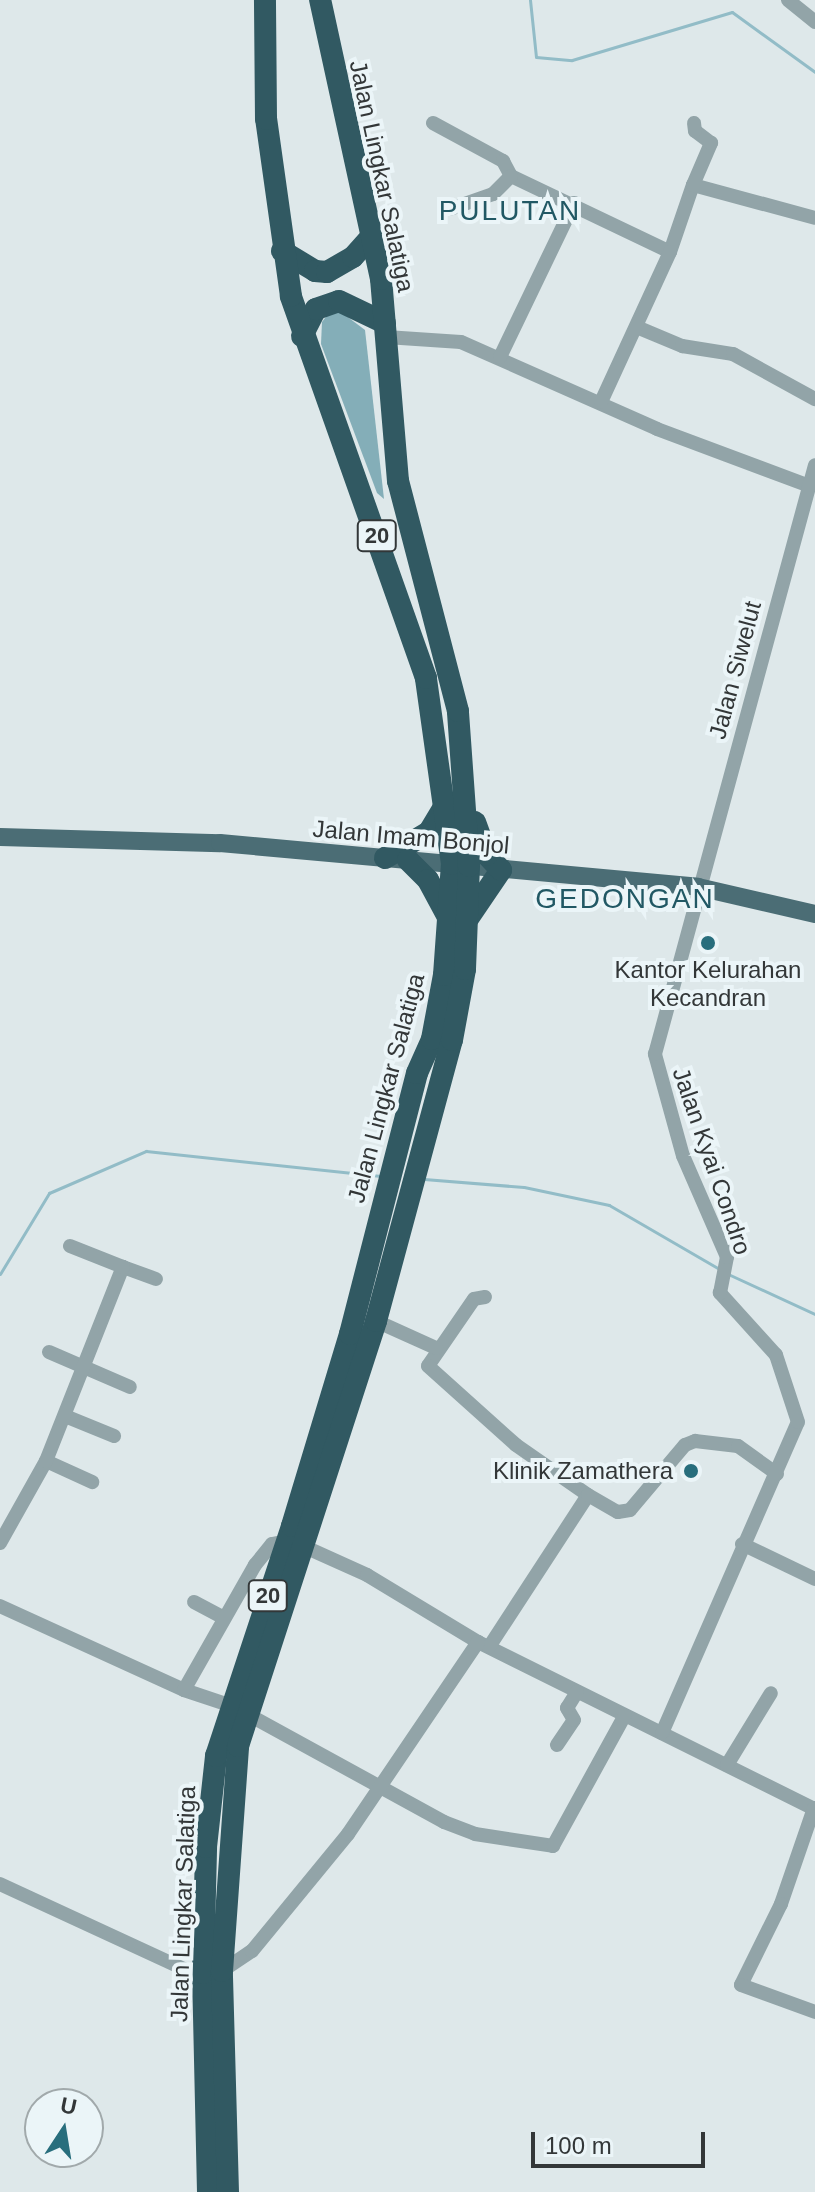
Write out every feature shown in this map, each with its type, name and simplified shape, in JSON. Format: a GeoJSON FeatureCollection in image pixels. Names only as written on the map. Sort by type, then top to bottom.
{"type":"FeatureCollection","features":[{"type":"Feature","properties":{"kind":"highway","name":"Jalan Lingkar Salatiga"},"geometry":{"type":"LineString","coordinates":[[265,0],[266,119],[282,251],[302,336],[411,628],[436,718],[447,802],[460,865]]}},
{"type":"Feature","properties":{"kind":"highway","name":"Jalan Lingkar Salatiga"},"geometry":{"type":"LineString","coordinates":[[296,1544],[417,1073],[432,1039],[457,923],[466,788],[458,711],[398,481],[381,279],[320,0]]}},
{"type":"Feature","properties":{"kind":"highway"},"geometry":{"type":"LineString","coordinates":[[282,251],[315,271],[327,272],[353,257],[370,238]]}},
{"type":"Feature","properties":{"kind":"highway"},"geometry":{"type":"LineString","coordinates":[[302,336],[316,309],[339,301],[386,330]]}},
{"type":"Feature","properties":{"kind":"highway"},"geometry":{"type":"LineString","coordinates":[[447,802],[429,832],[396,859],[428,880],[457,923],[501,870],[479,840],[466,788]]}},
{"type":"Feature","properties":{"kind":"highway","name":"Jalan Lingkar Salatiga"},"geometry":{"type":"LineString","coordinates":[[208,2192],[213,1972],[238,1710],[376,1321],[440,1081],[465,969],[457,923]]}},
{"type":"Feature","properties":{"kind":"highway","name":"Jalan Lingkar Salatiga"},"geometry":{"type":"LineString","coordinates":[[213,1972],[228,2192]]}},
{"type":"Feature","properties":{"kind":"main road","name":"Jalan Imam Bonjol"},"geometry":{"type":"LineString","coordinates":[[0,837],[220,843],[698,887],[815,914]]}},
{"type":"Feature","properties":{"kind":"street"},"geometry":{"type":"LineString","coordinates":[[788,0],[815,22]]}},
{"type":"Feature","properties":{"kind":"street"},"geometry":{"type":"LineString","coordinates":[[433,123],[503,161],[511,176],[574,203],[670,252]]}},
{"type":"Feature","properties":{"kind":"street"},"geometry":{"type":"LineString","coordinates":[[601,402],[639,328],[711,143],[695,131],[694,123]]}},
{"type":"Feature","properties":{"kind":"street"},"geometry":{"type":"LineString","coordinates":[[450,209],[493,194],[511,176]]}},
{"type":"Feature","properties":{"kind":"street"},"geometry":{"type":"LineString","coordinates":[[693,185],[815,218]]}},
{"type":"Feature","properties":{"kind":"street"},"geometry":{"type":"LineString","coordinates":[[500,357],[574,203]]}},
{"type":"Feature","properties":{"kind":"street"},"geometry":{"type":"LineString","coordinates":[[639,328],[682,346],[733,354],[815,399]]}},
{"type":"Feature","properties":{"kind":"street"},"geometry":{"type":"LineString","coordinates":[[386,330],[461,342],[500,357],[808,494]]}},
{"type":"Feature","properties":{"kind":"street","name":"Jalan Siwelut"},"geometry":{"type":"LineString","coordinates":[[698,887],[815,465]]}},
{"type":"Feature","properties":{"kind":"street","name":"Jalan Kyai Condro"},"geometry":{"type":"LineString","coordinates":[[662,1733],[742,1544],[794,1438],[797,1408],[771,1346],[722,1297],[726,1273],[683,1156],[655,1054],[698,887]]}},
{"type":"Feature","properties":{"kind":"street"},"geometry":{"type":"LineString","coordinates":[[70,1246],[156,1279]]}},
{"type":"Feature","properties":{"kind":"street"},"geometry":{"type":"LineString","coordinates":[[0,1543],[46,1461],[123,1267]]}},
{"type":"Feature","properties":{"kind":"street"},"geometry":{"type":"LineString","coordinates":[[485,1297],[474,1299],[436,1348],[429,1369],[516,1445],[588,1495],[618,1512],[630,1510],[685,1445],[695,1441],[738,1446],[777,1474]]}},
{"type":"Feature","properties":{"kind":"street"},"geometry":{"type":"LineString","coordinates":[[376,1321],[436,1348]]}},
{"type":"Feature","properties":{"kind":"street"},"geometry":{"type":"LineString","coordinates":[[49,1352],[130,1387]]}},
{"type":"Feature","properties":{"kind":"street"},"geometry":{"type":"LineString","coordinates":[[65,1416],[114,1436]]}},
{"type":"Feature","properties":{"kind":"street"},"geometry":{"type":"LineString","coordinates":[[46,1461],[92,1482]]}},
{"type":"Feature","properties":{"kind":"street"},"geometry":{"type":"LineString","coordinates":[[0,1884],[154,1957],[213,1972],[252,1951],[348,1834],[588,1495]]}},
{"type":"Feature","properties":{"kind":"street"},"geometry":{"type":"LineString","coordinates":[[184,1690],[222,1617],[272,1544],[296,1544],[367,1575],[483,1644],[814,1808],[781,1904],[741,1985],[815,2012]]}},
{"type":"Feature","properties":{"kind":"street"},"geometry":{"type":"LineString","coordinates":[[742,1544],[815,1579]]}},
{"type":"Feature","properties":{"kind":"street"},"geometry":{"type":"LineString","coordinates":[[194,1602],[222,1617]]}},
{"type":"Feature","properties":{"kind":"street"},"geometry":{"type":"LineString","coordinates":[[0,1606],[184,1690],[238,1710],[379,1788],[475,1834],[553,1846],[625,1715]]}},
{"type":"Feature","properties":{"kind":"street"},"geometry":{"type":"LineString","coordinates":[[557,1745],[574,1720],[567,1708],[577,1692]]}},
{"type":"Feature","properties":{"kind":"street"},"geometry":{"type":"LineString","coordinates":[[727,1765],[771,1693]]}},
{"type":"Feature","properties":{"kind":"shaded area"},"geometry":{"type":"Polygon","coordinates":[[[341,312],[365,330],[384,499],[377,493],[321,344],[322,322],[328,314],[341,312]]]}},
{"type":"Feature","properties":{"kind":"waterway"},"geometry":{"type":"LineString","coordinates":[[530,0],[536,57],[572,60],[732,12],[815,72]]}},
{"type":"Feature","properties":{"kind":"waterway"},"geometry":{"type":"LineString","coordinates":[[0,1274],[49,1193],[146,1151],[381,1176]]}},
{"type":"Feature","properties":{"kind":"waterway"},"geometry":{"type":"LineString","coordinates":[[424,1179],[524,1187],[609,1205],[721,1270]]}},
{"type":"Feature","properties":{"kind":"waterway"},"geometry":{"type":"LineString","coordinates":[[728,1274],[815,1314]]}},
{"type":"Feature","properties":{"kind":"place","name":"Kantor Kelurahan Kecandran"},"geometry":{"type":"Point","coordinates":[708,943]}},
{"type":"Feature","properties":{"kind":"place","name":"Klinik Zamathera"},"geometry":{"type":"Point","coordinates":[691,1471]}},
{"type":"Feature","properties":{"kind":"district","name":"PULUTAN"},"geometry":{"type":"Point","coordinates":[510,211]}},
{"type":"Feature","properties":{"kind":"district","name":"GEDONGAN"},"geometry":{"type":"Point","coordinates":[625,899]}}]}
